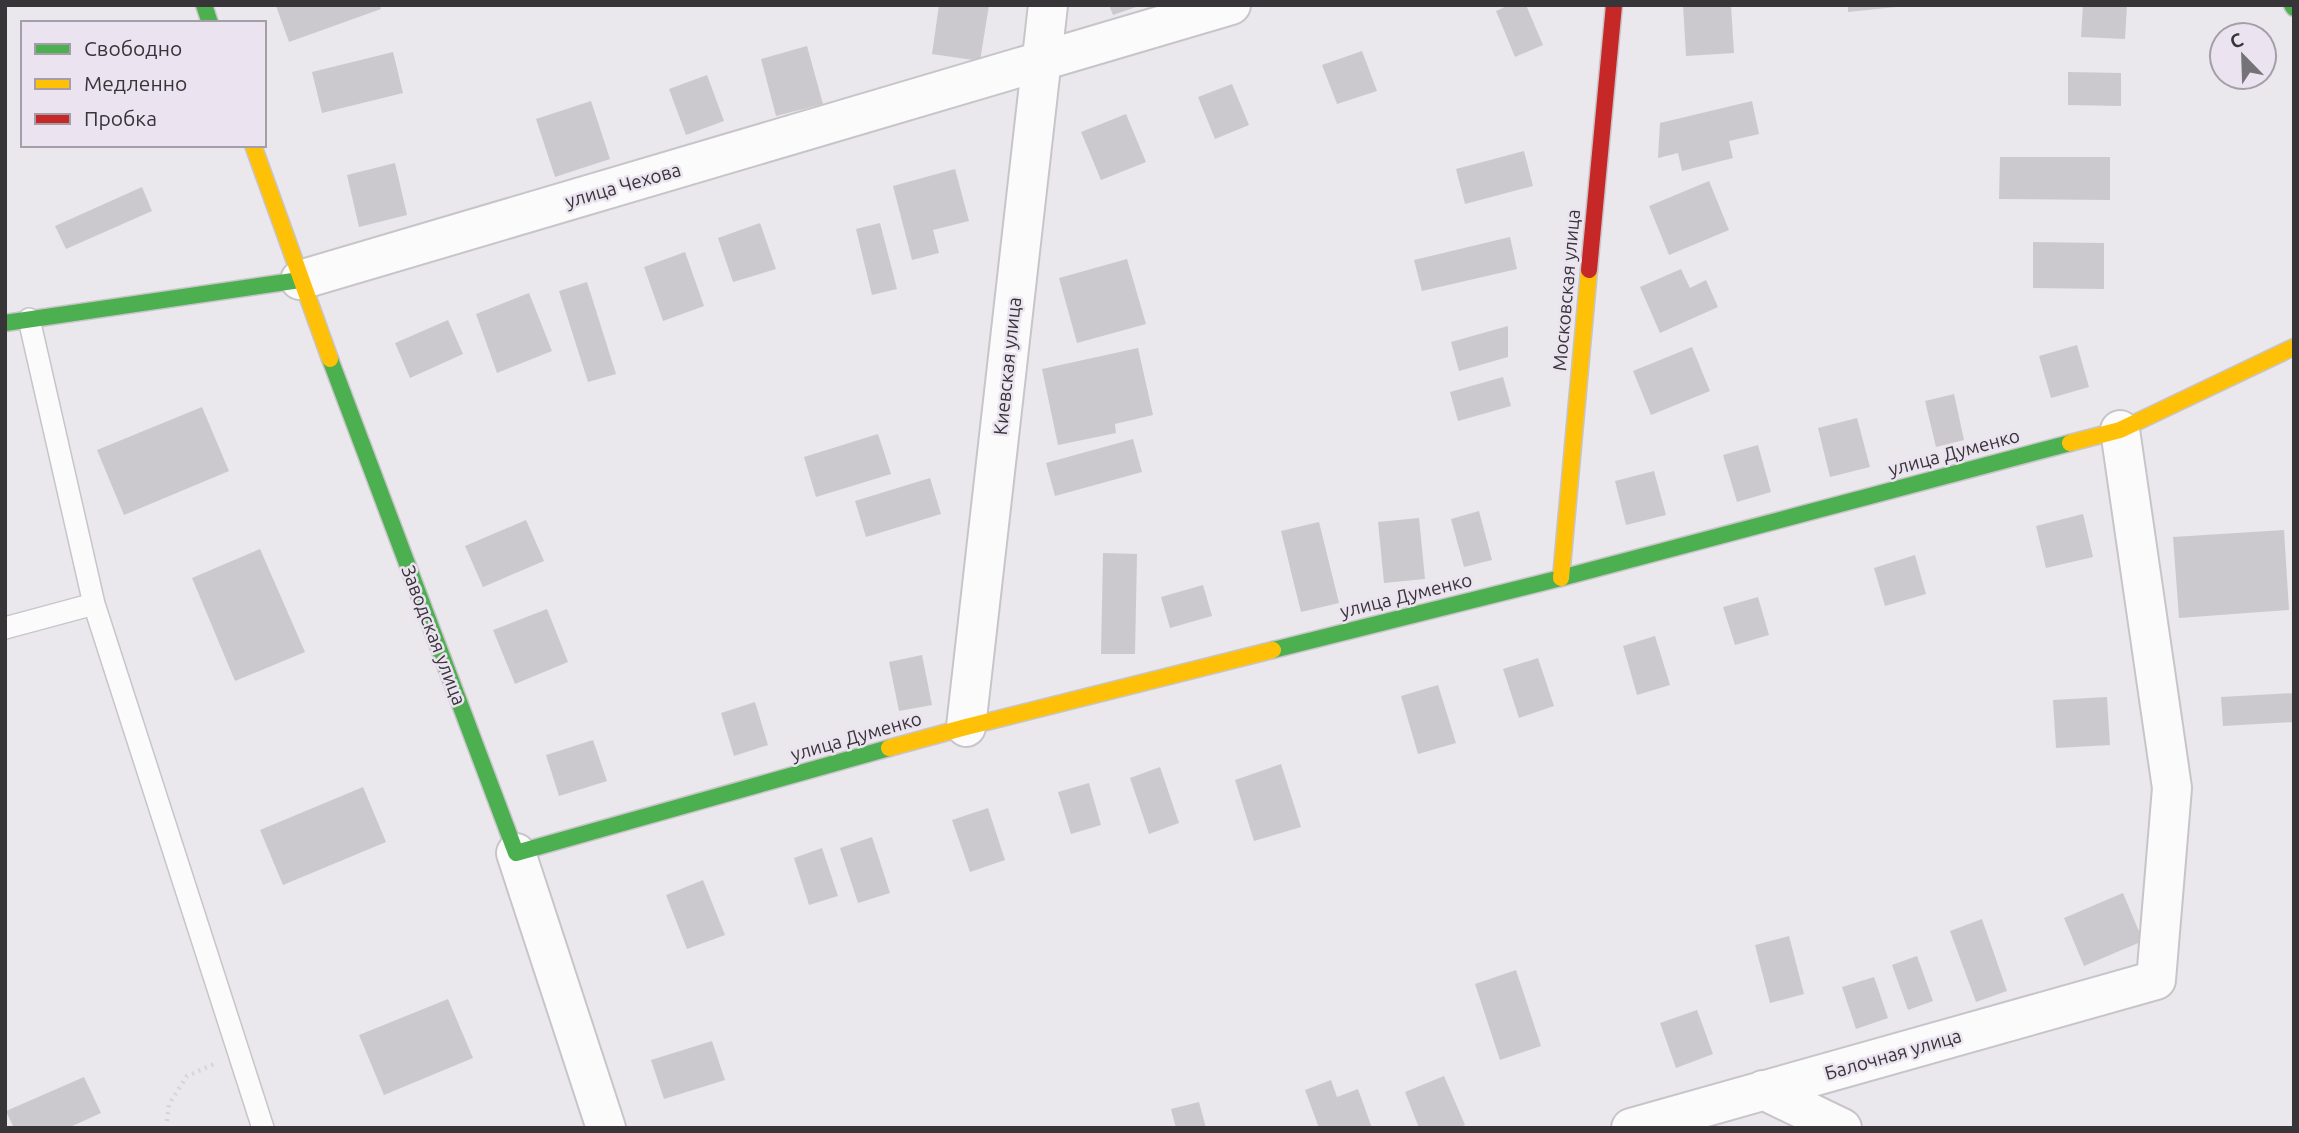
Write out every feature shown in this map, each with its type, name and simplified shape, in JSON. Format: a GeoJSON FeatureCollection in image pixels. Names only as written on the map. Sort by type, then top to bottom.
{"type":"FeatureCollection","features":[{"type":"Feature","properties":{"kind":"street","name":"Киевская улица"},"geometry":{"type":"LineString","coordinates":[[966,727],[1048,5]]}},
{"type":"Feature","properties":{"kind":"street","name":"улица Чехова"},"geometry":{"type":"LineString","coordinates":[[5,323],[300,280],[1231,5]]}},
{"type":"Feature","properties":{"kind":"street","name":"Московская улица"},"geometry":{"type":"LineString","coordinates":[[1561,578],[1614,5]]}},
{"type":"Feature","properties":{"kind":"street","name":"Заводская улица"},"geometry":{"type":"LineString","coordinates":[[254,147],[300,280],[516,853],[606,1128]]}},
{"type":"Feature","properties":{"kind":"street","name":"улица Думенко"},"geometry":{"type":"LineString","coordinates":[[516,853],[966,727],[1561,578],[2120,430],[2294,347]]}},
{"type":"Feature","properties":{"kind":"street","name":"Балочная улица"},"geometry":{"type":"LineString","coordinates":[[1631,1128],[2156,979],[2172,788],[2120,430]]}},
{"type":"Feature","properties":{"kind":"street"},"geometry":{"type":"LineString","coordinates":[[1763,1090],[1842,1128]]}},
{"type":"Feature","properties":{"kind":"lane"},"geometry":{"type":"LineString","coordinates":[[29,319],[94,604],[263,1128]]}},
{"type":"Feature","properties":{"kind":"lane"},"geometry":{"type":"LineString","coordinates":[[5,628],[94,604]]}},
{"type":"Feature","properties":{"kind":"path"},"geometry":{"type":"LineString","coordinates":[[166,1128],[169,1104],[187,1076],[238,1053]]}},
{"type":"Feature","properties":{"kind":"building"},"geometry":{"type":"Polygon","coordinates":[[[380,5],[381,9],[289,42],[276,6],[380,5]]]}},
{"type":"Feature","properties":{"kind":"building"},"geometry":{"type":"Polygon","coordinates":[[[939,5],[989,5],[980,61],[932,54],[939,5]]]}},
{"type":"Feature","properties":{"kind":"building"},"geometry":{"type":"Polygon","coordinates":[[[1109,5],[1139,5],[1139,6],[1113,15],[1109,5]]]}},
{"type":"Feature","properties":{"kind":"building"},"geometry":{"type":"Polygon","coordinates":[[[1509,5],[1526,5],[1543,45],[1515,57],[1496,11],[1509,5]]]}},
{"type":"Feature","properties":{"kind":"building"},"geometry":{"type":"Polygon","coordinates":[[[1683,5],[1731,5],[1734,53],[1686,56],[1683,5]]]}},
{"type":"Feature","properties":{"kind":"building"},"geometry":{"type":"Polygon","coordinates":[[[1848,5],[1896,5],[1896,7],[1848,12],[1848,5]]]}},
{"type":"Feature","properties":{"kind":"building"},"geometry":{"type":"Polygon","coordinates":[[[2083,5],[2127,5],[2125,39],[2081,37],[2083,5]]]}},
{"type":"Feature","properties":{"kind":"building"},"geometry":{"type":"Polygon","coordinates":[[[807,46],[823,104],[776,116],[761,59],[807,46]]]}},
{"type":"Feature","properties":{"kind":"building"},"geometry":{"type":"Polygon","coordinates":[[[1362,51],[1377,91],[1337,104],[1322,65],[1362,51]]]}},
{"type":"Feature","properties":{"kind":"building"},"geometry":{"type":"Polygon","coordinates":[[[393,52],[403,93],[322,113],[312,72],[393,52]]]}},
{"type":"Feature","properties":{"kind":"building"},"geometry":{"type":"Polygon","coordinates":[[[2068,72],[2121,73],[2121,106],[2068,105],[2068,72]]]}},
{"type":"Feature","properties":{"kind":"building"},"geometry":{"type":"Polygon","coordinates":[[[707,75],[724,121],[686,135],[669,89],[707,75]]]}},
{"type":"Feature","properties":{"kind":"building"},"geometry":{"type":"Polygon","coordinates":[[[1232,84],[1249,125],[1215,139],[1198,97],[1232,84]]]}},
{"type":"Feature","properties":{"kind":"building"},"geometry":{"type":"Polygon","coordinates":[[[591,101],[610,159],[555,177],[536,119],[591,101]]]}},
{"type":"Feature","properties":{"kind":"building"},"geometry":{"type":"Polygon","coordinates":[[[1752,101],[1759,134],[1729,141],[1733,158],[1682,171],[1678,153],[1658,158],[1660,123],[1752,101]]]}},
{"type":"Feature","properties":{"kind":"building"},"geometry":{"type":"Polygon","coordinates":[[[1126,114],[1146,162],[1101,180],[1081,132],[1126,114]]]}},
{"type":"Feature","properties":{"kind":"building"},"geometry":{"type":"Polygon","coordinates":[[[1524,151],[1533,186],[1465,204],[1456,169],[1524,151]]]}},
{"type":"Feature","properties":{"kind":"building"},"geometry":{"type":"Polygon","coordinates":[[[2000,157],[2110,157],[2110,200],[1999,199],[2000,157]]]}},
{"type":"Feature","properties":{"kind":"building"},"geometry":{"type":"Polygon","coordinates":[[[395,163],[407,215],[359,227],[347,175],[395,163]]]}},
{"type":"Feature","properties":{"kind":"building"},"geometry":{"type":"Polygon","coordinates":[[[955,169],[969,221],[933,230],[939,253],[912,260],[893,186],[955,169]]]}},
{"type":"Feature","properties":{"kind":"building"},"geometry":{"type":"Polygon","coordinates":[[[1709,181],[1729,230],[1669,255],[1649,206],[1709,181]]]}},
{"type":"Feature","properties":{"kind":"building"},"geometry":{"type":"Polygon","coordinates":[[[142,187],[152,211],[66,249],[55,226],[142,187]]]}},
{"type":"Feature","properties":{"kind":"building"},"geometry":{"type":"Polygon","coordinates":[[[760,223],[776,269],[733,282],[718,238],[760,223]]]}},
{"type":"Feature","properties":{"kind":"building"},"geometry":{"type":"Polygon","coordinates":[[[880,223],[897,289],[872,295],[856,229],[880,223]]]}},
{"type":"Feature","properties":{"kind":"building"},"geometry":{"type":"Polygon","coordinates":[[[1510,237],[1517,269],[1422,291],[1414,260],[1510,237]]]}},
{"type":"Feature","properties":{"kind":"building"},"geometry":{"type":"Polygon","coordinates":[[[2033,242],[2104,243],[2104,289],[2033,288],[2033,242]]]}},
{"type":"Feature","properties":{"kind":"building"},"geometry":{"type":"Polygon","coordinates":[[[685,252],[704,306],[663,321],[644,267],[685,252]]]}},
{"type":"Feature","properties":{"kind":"building"},"geometry":{"type":"Polygon","coordinates":[[[1127,259],[1146,324],[1077,343],[1059,278],[1127,259]]]}},
{"type":"Feature","properties":{"kind":"building"},"geometry":{"type":"Polygon","coordinates":[[[1681,269],[1690,288],[1706,280],[1718,307],[1660,333],[1640,287],[1681,269]]]}},
{"type":"Feature","properties":{"kind":"building"},"geometry":{"type":"Polygon","coordinates":[[[587,282],[616,374],[588,382],[559,291],[587,282]]]}},
{"type":"Feature","properties":{"kind":"building"},"geometry":{"type":"Polygon","coordinates":[[[529,293],[552,351],[497,373],[476,314],[529,293]]]}},
{"type":"Feature","properties":{"kind":"building"},"geometry":{"type":"Polygon","coordinates":[[[448,320],[463,354],[410,378],[395,343],[448,320]]]}},
{"type":"Feature","properties":{"kind":"building"},"geometry":{"type":"Polygon","coordinates":[[[1508,326],[1508,357],[1459,371],[1451,342],[1508,326]]]}},
{"type":"Feature","properties":{"kind":"building"},"geometry":{"type":"Polygon","coordinates":[[[2077,345],[2089,387],[2051,398],[2039,356],[2077,345]]]}},
{"type":"Feature","properties":{"kind":"building"},"geometry":{"type":"Polygon","coordinates":[[[1692,347],[1710,391],[1651,415],[1633,371],[1692,347]]]}},
{"type":"Feature","properties":{"kind":"building"},"geometry":{"type":"Polygon","coordinates":[[[1138,348],[1153,415],[1115,424],[1116,433],[1058,445],[1042,369],[1138,348]]]}},
{"type":"Feature","properties":{"kind":"building"},"geometry":{"type":"Polygon","coordinates":[[[1503,377],[1511,406],[1458,421],[1450,392],[1503,377]]]}},
{"type":"Feature","properties":{"kind":"building"},"geometry":{"type":"Polygon","coordinates":[[[1954,394],[1964,440],[1936,447],[1925,401],[1954,394]]]}},
{"type":"Feature","properties":{"kind":"building"},"geometry":{"type":"Polygon","coordinates":[[[202,407],[229,471],[124,515],[97,450],[202,407]]]}},
{"type":"Feature","properties":{"kind":"building"},"geometry":{"type":"Polygon","coordinates":[[[1857,418],[1870,467],[1830,477],[1818,428],[1857,418]]]}},
{"type":"Feature","properties":{"kind":"building"},"geometry":{"type":"Polygon","coordinates":[[[878,434],[891,474],[816,497],[804,457],[878,434]]]}},
{"type":"Feature","properties":{"kind":"building"},"geometry":{"type":"Polygon","coordinates":[[[1133,439],[1142,472],[1055,496],[1046,463],[1133,439]]]}},
{"type":"Feature","properties":{"kind":"building"},"geometry":{"type":"Polygon","coordinates":[[[1758,445],[1771,492],[1737,502],[1723,455],[1758,445]]]}},
{"type":"Feature","properties":{"kind":"building"},"geometry":{"type":"Polygon","coordinates":[[[1654,471],[1666,515],[1626,525],[1615,481],[1654,471]]]}},
{"type":"Feature","properties":{"kind":"building"},"geometry":{"type":"Polygon","coordinates":[[[930,478],[941,514],[866,537],[855,501],[930,478]]]}},
{"type":"Feature","properties":{"kind":"building"},"geometry":{"type":"Polygon","coordinates":[[[1479,511],[1492,560],[1464,567],[1451,519],[1479,511]]]}},
{"type":"Feature","properties":{"kind":"building"},"geometry":{"type":"Polygon","coordinates":[[[2083,514],[2093,557],[2046,568],[2036,526],[2083,514]]]}},
{"type":"Feature","properties":{"kind":"building"},"geometry":{"type":"Polygon","coordinates":[[[1419,518],[1425,579],[1384,583],[1378,522],[1419,518]]]}},
{"type":"Feature","properties":{"kind":"building"},"geometry":{"type":"Polygon","coordinates":[[[526,520],[544,561],[483,587],[465,546],[526,520]]]}},
{"type":"Feature","properties":{"kind":"building"},"geometry":{"type":"Polygon","coordinates":[[[1319,522],[1339,603],[1301,612],[1281,531],[1319,522]]]}},
{"type":"Feature","properties":{"kind":"building"},"geometry":{"type":"Polygon","coordinates":[[[2284,530],[2289,610],[2179,618],[2173,537],[2284,530]]]}},
{"type":"Feature","properties":{"kind":"building"},"geometry":{"type":"Polygon","coordinates":[[[260,549],[305,652],[235,681],[192,578],[260,549]]]}},
{"type":"Feature","properties":{"kind":"building"},"geometry":{"type":"Polygon","coordinates":[[[1103,553],[1137,554],[1135,654],[1101,654],[1103,553]]]}},
{"type":"Feature","properties":{"kind":"building"},"geometry":{"type":"Polygon","coordinates":[[[1915,555],[1926,594],[1885,606],[1874,568],[1915,555]]]}},
{"type":"Feature","properties":{"kind":"building"},"geometry":{"type":"Polygon","coordinates":[[[1203,585],[1212,616],[1170,628],[1161,597],[1203,585]]]}},
{"type":"Feature","properties":{"kind":"building"},"geometry":{"type":"Polygon","coordinates":[[[1758,597],[1769,635],[1735,645],[1723,607],[1758,597]]]}},
{"type":"Feature","properties":{"kind":"building"},"geometry":{"type":"Polygon","coordinates":[[[547,609],[568,662],[515,684],[493,630],[547,609]]]}},
{"type":"Feature","properties":{"kind":"building"},"geometry":{"type":"Polygon","coordinates":[[[1655,636],[1670,685],[1637,695],[1623,646],[1655,636]]]}},
{"type":"Feature","properties":{"kind":"building"},"geometry":{"type":"Polygon","coordinates":[[[922,655],[932,705],[899,711],[889,662],[922,655]]]}},
{"type":"Feature","properties":{"kind":"building"},"geometry":{"type":"Polygon","coordinates":[[[1538,658],[1554,706],[1519,718],[1503,669],[1538,658]]]}},
{"type":"Feature","properties":{"kind":"building"},"geometry":{"type":"Polygon","coordinates":[[[1438,685],[1456,743],[1418,754],[1401,696],[1438,685]]]}},
{"type":"Feature","properties":{"kind":"building"},"geometry":{"type":"Polygon","coordinates":[[[2294,693],[2294,722],[2223,726],[2221,697],[2294,693]]]}},
{"type":"Feature","properties":{"kind":"building"},"geometry":{"type":"Polygon","coordinates":[[[2107,697],[2110,745],[2056,748],[2053,700],[2107,697]]]}},
{"type":"Feature","properties":{"kind":"building"},"geometry":{"type":"Polygon","coordinates":[[[755,702],[768,745],[734,756],[721,713],[755,702]]]}},
{"type":"Feature","properties":{"kind":"building"},"geometry":{"type":"Polygon","coordinates":[[[593,740],[607,781],[559,796],[546,755],[593,740]]]}},
{"type":"Feature","properties":{"kind":"building"},"geometry":{"type":"Polygon","coordinates":[[[1281,764],[1301,827],[1254,841],[1235,780],[1281,764]]]}},
{"type":"Feature","properties":{"kind":"building"},"geometry":{"type":"Polygon","coordinates":[[[1160,767],[1179,823],[1149,834],[1130,778],[1160,767]]]}},
{"type":"Feature","properties":{"kind":"building"},"geometry":{"type":"Polygon","coordinates":[[[1089,783],[1101,825],[1071,834],[1058,792],[1089,783]]]}},
{"type":"Feature","properties":{"kind":"building"},"geometry":{"type":"Polygon","coordinates":[[[363,787],[386,842],[283,885],[260,830],[363,787]]]}},
{"type":"Feature","properties":{"kind":"building"},"geometry":{"type":"Polygon","coordinates":[[[988,808],[1005,860],[970,872],[952,820],[988,808]]]}},
{"type":"Feature","properties":{"kind":"building"},"geometry":{"type":"Polygon","coordinates":[[[872,837],[890,893],[858,903],[840,848],[872,837]]]}},
{"type":"Feature","properties":{"kind":"building"},"geometry":{"type":"Polygon","coordinates":[[[822,848],[838,896],[809,905],[794,858],[822,848]]]}},
{"type":"Feature","properties":{"kind":"building"},"geometry":{"type":"Polygon","coordinates":[[[703,880],[725,935],[687,949],[666,895],[703,880]]]}},
{"type":"Feature","properties":{"kind":"building"},"geometry":{"type":"Polygon","coordinates":[[[2123,893],[2143,941],[2084,966],[2064,918],[2123,893]]]}},
{"type":"Feature","properties":{"kind":"building"},"geometry":{"type":"Polygon","coordinates":[[[1982,919],[2007,991],[1976,1002],[1950,931],[1982,919]]]}},
{"type":"Feature","properties":{"kind":"building"},"geometry":{"type":"Polygon","coordinates":[[[1789,936],[1804,994],[1770,1003],[1755,945],[1789,936]]]}},
{"type":"Feature","properties":{"kind":"building"},"geometry":{"type":"Polygon","coordinates":[[[1917,956],[1933,1001],[1908,1010],[1892,965],[1917,956]]]}},
{"type":"Feature","properties":{"kind":"building"},"geometry":{"type":"Polygon","coordinates":[[[1516,970],[1541,1046],[1500,1060],[1475,984],[1516,970]]]}},
{"type":"Feature","properties":{"kind":"building"},"geometry":{"type":"Polygon","coordinates":[[[1874,977],[1888,1018],[1856,1029],[1842,987],[1874,977]]]}},
{"type":"Feature","properties":{"kind":"building"},"geometry":{"type":"Polygon","coordinates":[[[448,999],[473,1058],[384,1095],[359,1035],[448,999]]]}},
{"type":"Feature","properties":{"kind":"building"},"geometry":{"type":"Polygon","coordinates":[[[1697,1010],[1713,1054],[1676,1068],[1660,1023],[1697,1010]]]}},
{"type":"Feature","properties":{"kind":"building"},"geometry":{"type":"Polygon","coordinates":[[[712,1041],[725,1080],[664,1099],[651,1060],[712,1041]]]}},
{"type":"Feature","properties":{"kind":"building"},"geometry":{"type":"Polygon","coordinates":[[[1444,1076],[1465,1125],[1458,1128],[1419,1128],[1405,1092],[1444,1076]]]}},
{"type":"Feature","properties":{"kind":"building"},"geometry":{"type":"Polygon","coordinates":[[[84,1077],[101,1113],[68,1128],[14,1128],[6,1111],[84,1077]]]}},
{"type":"Feature","properties":{"kind":"building"},"geometry":{"type":"Polygon","coordinates":[[[1331,1080],[1337,1097],[1358,1089],[1372,1128],[1319,1128],[1305,1090],[1331,1080]]]}},
{"type":"Feature","properties":{"kind":"building"},"geometry":{"type":"Polygon","coordinates":[[[1199,1102],[1206,1128],[1176,1128],[1171,1109],[1199,1102]]]}},
{"type":"Feature","properties":{"kind":"traffic: fast"},"geometry":{"type":"LineString","coordinates":[[204,5],[209,21]]}},
{"type":"Feature","properties":{"kind":"traffic: fast"},"geometry":{"type":"LineString","coordinates":[[5,323],[300,280]]}},
{"type":"Feature","properties":{"kind":"traffic: fast"},"geometry":{"type":"LineString","coordinates":[[330,359],[516,853],[889,748]]}},
{"type":"Feature","properties":{"kind":"traffic: fast"},"geometry":{"type":"LineString","coordinates":[[1273,650],[1561,578],[2070,443]]}},
{"type":"Feature","properties":{"kind":"traffic: slow"},"geometry":{"type":"LineString","coordinates":[[254,147],[330,359]]}},
{"type":"Feature","properties":{"kind":"traffic: slow"},"geometry":{"type":"LineString","coordinates":[[1561,578],[1589,270]]}},
{"type":"Feature","properties":{"kind":"traffic: slow"},"geometry":{"type":"LineString","coordinates":[[2070,443],[2120,430],[2294,347]]}},
{"type":"Feature","properties":{"kind":"traffic: slow"},"geometry":{"type":"LineString","coordinates":[[889,748],[1273,650]]}},
{"type":"Feature","properties":{"kind":"traffic: jam"},"geometry":{"type":"LineString","coordinates":[[1589,270],[1614,5]]}}]}
